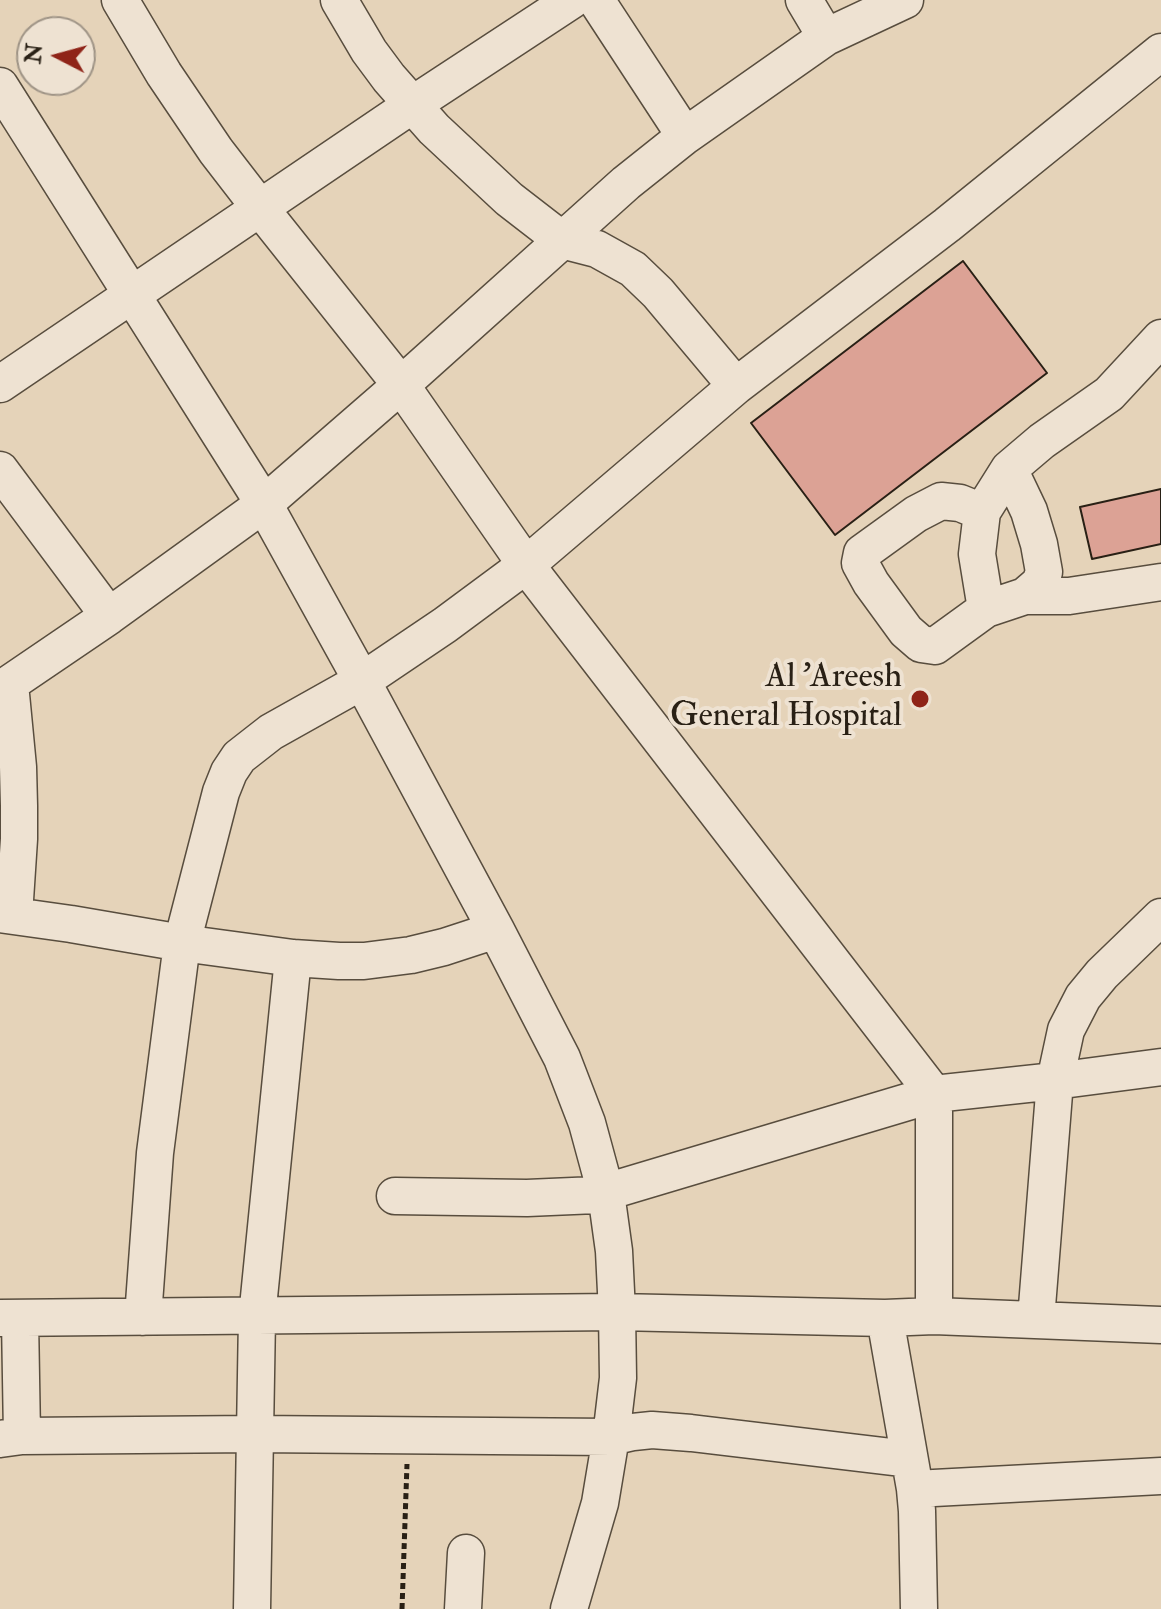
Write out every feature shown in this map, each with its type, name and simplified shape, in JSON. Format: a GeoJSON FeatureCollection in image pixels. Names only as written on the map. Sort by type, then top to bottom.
{"type":"FeatureCollection","features":[{"type":"Feature","properties":{"kind":"street"},"geometry":{"type":"LineString","coordinates":[[120,0],[190,115],[401,385],[526,565],[934,1094],[934,1316]]}},
{"type":"Feature","properties":{"kind":"street"},"geometry":{"type":"LineString","coordinates":[[339,0],[369,51],[412,105],[509,199],[562,240],[597,249],[633,269],[658,293],[736,386]]}},
{"type":"Feature","properties":{"kind":"street"},"geometry":{"type":"LineString","coordinates":[[0,384],[572,0]]}},
{"type":"Feature","properties":{"kind":"street"},"geometry":{"type":"LineString","coordinates":[[596,0],[685,136]]}},
{"type":"Feature","properties":{"kind":"street"},"geometry":{"type":"LineString","coordinates":[[804,0],[826,37]]}},
{"type":"Feature","properties":{"kind":"street"},"geometry":{"type":"LineString","coordinates":[[496,930],[444,947],[384,959],[339,961],[182,943],[7,914],[19,839],[19,806],[18,767],[5,687],[264,504],[626,183],[685,136],[826,37],[905,0]]}},
{"type":"Feature","properties":{"kind":"street"},"geometry":{"type":"LineString","coordinates":[[143,1317],[156,1139],[182,943],[221,792],[239,757],[271,732],[362,681],[526,565],[736,386],[947,225],[1161,52]]}},
{"type":"Feature","properties":{"kind":"street"},"geometry":{"type":"LineString","coordinates":[[0,86],[264,504],[496,930],[562,1058],[587,1123],[606,1193],[614,1251],[618,1378],[600,1503],[569,1609]]}},
{"type":"Feature","properties":{"kind":"street"},"geometry":{"type":"LineString","coordinates":[[986,609],[977,554],[982,512],[1009,469],[1042,441],[1109,394],[1161,338]]}},
{"type":"Feature","properties":{"kind":"street"},"geometry":{"type":"LineString","coordinates":[[1009,469],[1029,511],[1044,572],[1040,583],[1025,596]]}},
{"type":"Feature","properties":{"kind":"street"},"geometry":{"type":"LineString","coordinates":[[0,470],[109,616]]}},
{"type":"Feature","properties":{"kind":"street"},"geometry":{"type":"LineString","coordinates":[[982,512],[960,503],[941,501],[916,514],[862,553],[860,563],[871,583],[906,631],[921,644],[935,646],[986,609],[1025,596],[1069,596],[1161,582]]}},
{"type":"Feature","properties":{"kind":"street"},"geometry":{"type":"LineString","coordinates":[[1036,1319],[1055,1081],[1066,1030],[1083,997],[1102,974],[1161,917]]}},
{"type":"Feature","properties":{"kind":"street"},"geometry":{"type":"LineString","coordinates":[[252,1609],[257,1317],[293,958]]}},
{"type":"Feature","properties":{"kind":"street"},"geometry":{"type":"LineString","coordinates":[[395,1196],[583,1197],[606,1193],[934,1094],[1161,1067]]}},
{"type":"Feature","properties":{"kind":"street"},"geometry":{"type":"LineString","coordinates":[[1161,1325],[934,1316],[885,1318],[617,1312],[10,1319],[11,1438],[254,1434],[611,1437],[652,1430],[691,1433],[912,1474],[1161,1476]]}},
{"type":"Feature","properties":{"kind":"street"},"geometry":{"type":"LineString","coordinates":[[885,1318],[918,1522],[919,1609]]}},
{"type":"Feature","properties":{"kind":"street"},"geometry":{"type":"LineString","coordinates":[[463,1609],[466,1553]]}},
{"type":"Feature","properties":{"kind":"path"},"geometry":{"type":"LineString","coordinates":[[402,1609],[408,1435]]}},
{"type":"Feature","properties":{"kind":"building"},"geometry":{"type":"Polygon","coordinates":[[[963,261],[1047,373],[835,535],[751,423],[963,261]]]}},
{"type":"Feature","properties":{"kind":"building"},"geometry":{"type":"Polygon","coordinates":[[[1161,489],[1161,544],[1092,559],[1080,507],[1161,489]]]}},
{"type":"Feature","properties":{"kind":"place","name":"Al 'Areesh General Hospital"},"geometry":{"type":"Point","coordinates":[920,699]}}]}
